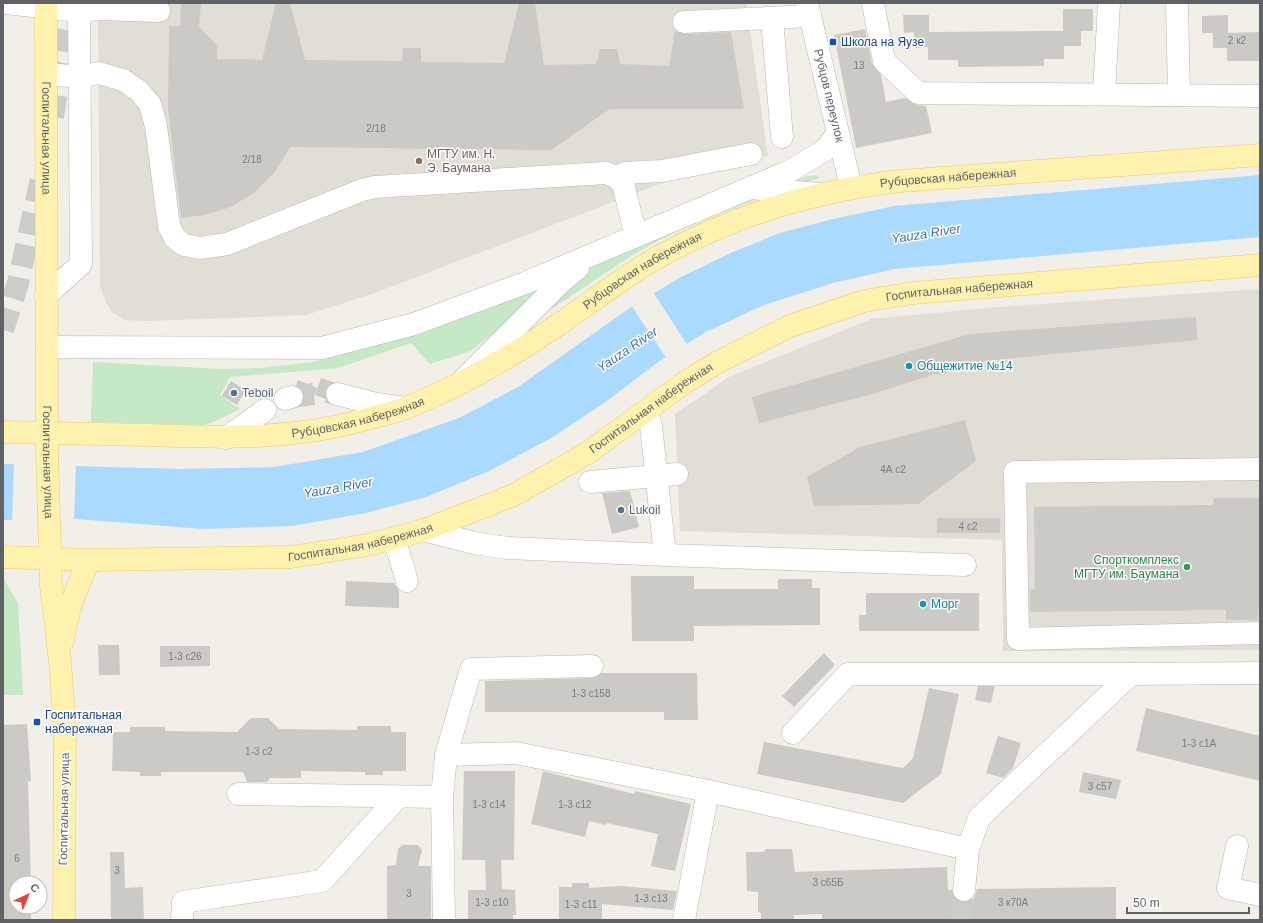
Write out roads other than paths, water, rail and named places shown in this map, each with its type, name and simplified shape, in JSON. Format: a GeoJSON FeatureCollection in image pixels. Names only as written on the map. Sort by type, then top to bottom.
{"type":"FeatureCollection","features":[{"type":"Feature","properties":{"kind":"main road","name":"Госпитальная улица"},"geometry":{"type":"LineString","coordinates":[[46,5],[46,296],[49,559],[60,661],[65,729],[64,920]]}},
{"type":"Feature","properties":{"kind":"main road","name":"Рубцовская набережная"},"geometry":{"type":"LineString","coordinates":[[3,432],[47,443],[268,437],[343,426],[406,408],[457,386],[549,331],[613,285],[656,259],[718,229],[754,214],[820,194],[851,187],[900,181],[1260,155]]}},
{"type":"Feature","properties":{"kind":"main road","name":"Госпитальная набережная"},"geometry":{"type":"LineString","coordinates":[[3,557],[90,560],[291,557],[368,545],[424,530],[512,496],[586,454],[684,383],[718,362],[790,326],[864,301],[913,293],[1260,265]]}},
{"type":"Feature","properties":{"kind":"main road"},"geometry":{"type":"LineString","coordinates":[[60,661],[65,624],[77,586],[90,560]]}},
{"type":"Feature","properties":{"kind":"street"},"geometry":{"type":"LineString","coordinates":[[6,3],[46,5],[79,11],[99,9],[159,11]]}},
{"type":"Feature","properties":{"kind":"street"},"geometry":{"type":"LineString","coordinates":[[874,3],[884,61],[918,93],[1260,96]]}},
{"type":"Feature","properties":{"kind":"street"},"geometry":{"type":"LineString","coordinates":[[1104,94],[1109,3]]}},
{"type":"Feature","properties":{"kind":"street"},"geometry":{"type":"LineString","coordinates":[[1177,3],[1179,95]]}},
{"type":"Feature","properties":{"kind":"street"},"geometry":{"type":"LineString","coordinates":[[684,22],[772,19],[809,10]]}},
{"type":"Feature","properties":{"kind":"street","name":"Рубцов переулок"},"geometry":{"type":"LineString","coordinates":[[809,10],[837,134],[851,187]]}},
{"type":"Feature","properties":{"kind":"street"},"geometry":{"type":"LineString","coordinates":[[46,296],[81,264],[79,11]]}},
{"type":"Feature","properties":{"kind":"street"},"geometry":{"type":"LineString","coordinates":[[772,19],[782,137]]}},
{"type":"Feature","properties":{"kind":"street"},"geometry":{"type":"LineString","coordinates":[[47,74],[80,77],[99,73],[123,80],[139,91],[150,104],[156,126],[169,226],[175,238],[184,245],[200,248],[227,244],[362,190],[375,187],[606,173],[616,177],[623,184],[636,236]]}},
{"type":"Feature","properties":{"kind":"street"},"geometry":{"type":"LineString","coordinates":[[47,347],[322,348],[414,324],[525,283],[790,171],[825,150],[837,134]]}},
{"type":"Feature","properties":{"kind":"street"},"geometry":{"type":"LineString","coordinates":[[616,177],[625,173],[662,171],[751,154]]}},
{"type":"Feature","properties":{"kind":"street"},"geometry":{"type":"LineString","coordinates":[[750,188],[820,194]]}},
{"type":"Feature","properties":{"kind":"street"},"geometry":{"type":"LineString","coordinates":[[457,386],[562,281],[572,272],[611,247]]}},
{"type":"Feature","properties":{"kind":"street"},"geometry":{"type":"LineString","coordinates":[[338,394],[376,404],[406,408]]}},
{"type":"Feature","properties":{"kind":"street"},"geometry":{"type":"LineString","coordinates":[[226,438],[265,410]]}},
{"type":"Feature","properties":{"kind":"street"},"geometry":{"type":"LineString","coordinates":[[647,410],[667,475],[665,555]]}},
{"type":"Feature","properties":{"kind":"street"},"geometry":{"type":"LineString","coordinates":[[1260,469],[1015,472],[1018,639],[1260,633]]}},
{"type":"Feature","properties":{"kind":"street"},"geometry":{"type":"LineString","coordinates":[[590,482],[667,475]]}},
{"type":"Feature","properties":{"kind":"street"},"geometry":{"type":"LineString","coordinates":[[424,530],[474,543],[507,548],[965,565]]}},
{"type":"Feature","properties":{"kind":"street"},"geometry":{"type":"LineString","coordinates":[[394,538],[407,581]]}},
{"type":"Feature","properties":{"kind":"street"},"geometry":{"type":"LineString","coordinates":[[444,920],[442,797],[446,755],[471,669],[592,666]]}},
{"type":"Feature","properties":{"kind":"street"},"geometry":{"type":"LineString","coordinates":[[793,733],[848,674],[1260,673]]}},
{"type":"Feature","properties":{"kind":"street"},"geometry":{"type":"LineString","coordinates":[[964,890],[968,850],[979,818],[1130,674]]}},
{"type":"Feature","properties":{"kind":"street"},"geometry":{"type":"LineString","coordinates":[[446,755],[516,753],[708,791],[968,850]]}},
{"type":"Feature","properties":{"kind":"street"},"geometry":{"type":"LineString","coordinates":[[684,920],[708,791]]}},
{"type":"Feature","properties":{"kind":"street"},"geometry":{"type":"LineString","coordinates":[[238,794],[442,797]]}},
{"type":"Feature","properties":{"kind":"street"},"geometry":{"type":"LineString","coordinates":[[182,920],[183,902],[322,880],[398,797]]}},
{"type":"Feature","properties":{"kind":"street"},"geometry":{"type":"LineString","coordinates":[[1237,846],[1228,888],[1260,895]]}},
{"type":"Feature","properties":{"kind":"water","name":"Yauza River"},"geometry":{"type":"Polygon","coordinates":[[[1260,175],[1260,237],[894,269],[833,283],[764,305],[704,333],[658,362],[607,401],[553,437],[489,471],[426,497],[366,513],[292,526],[203,529],[76,519],[3,520],[3,464],[181,469],[274,467],[363,452],[459,418],[518,387],[631,307],[681,277],[733,252],[780,233],[829,220],[894,206],[1260,175]]]}},
{"type":"Feature","properties":{"kind":"tunnel"},"geometry":{"type":"LineString","coordinates":[[53,117],[70,3]]}},
{"type":"Feature","properties":{"kind":"tunnel"},"geometry":{"type":"LineString","coordinates":[[3,330],[18,283],[42,174]]}},
{"type":"Feature","properties":{"kind":"tunnel"},"geometry":{"type":"LineString","coordinates":[[292,397],[327,392],[337,394]]}},
{"type":"Feature","properties":{"kind":"tunnel"},"geometry":{"type":"LineString","coordinates":[[961,920],[964,890]]}},
{"type":"Feature","properties":{"kind":"place","name":"Школа на Яузе"},"geometry":{"type":"Point","coordinates":[833,42]}},
{"type":"Feature","properties":{"kind":"place","name":"МГТУ им. Н. Э. Баумана"},"geometry":{"type":"Point","coordinates":[419,161]}},
{"type":"Feature","properties":{"kind":"place","name":"Общежитие №14"},"geometry":{"type":"Point","coordinates":[909,366]}},
{"type":"Feature","properties":{"kind":"place","name":"Teboil"},"geometry":{"type":"Point","coordinates":[234,393]}},
{"type":"Feature","properties":{"kind":"place","name":"Lukoil"},"geometry":{"type":"Point","coordinates":[621,510]}},
{"type":"Feature","properties":{"kind":"place","name":"Спорткомплекс МГТУ им. Баумана"},"geometry":{"type":"Point","coordinates":[1187,567]}},
{"type":"Feature","properties":{"kind":"place","name":"Морг"},"geometry":{"type":"Point","coordinates":[923,604]}},
{"type":"Feature","properties":{"kind":"place","name":"Госпитальная набережная"},"geometry":{"type":"Point","coordinates":[37,722]}}]}
